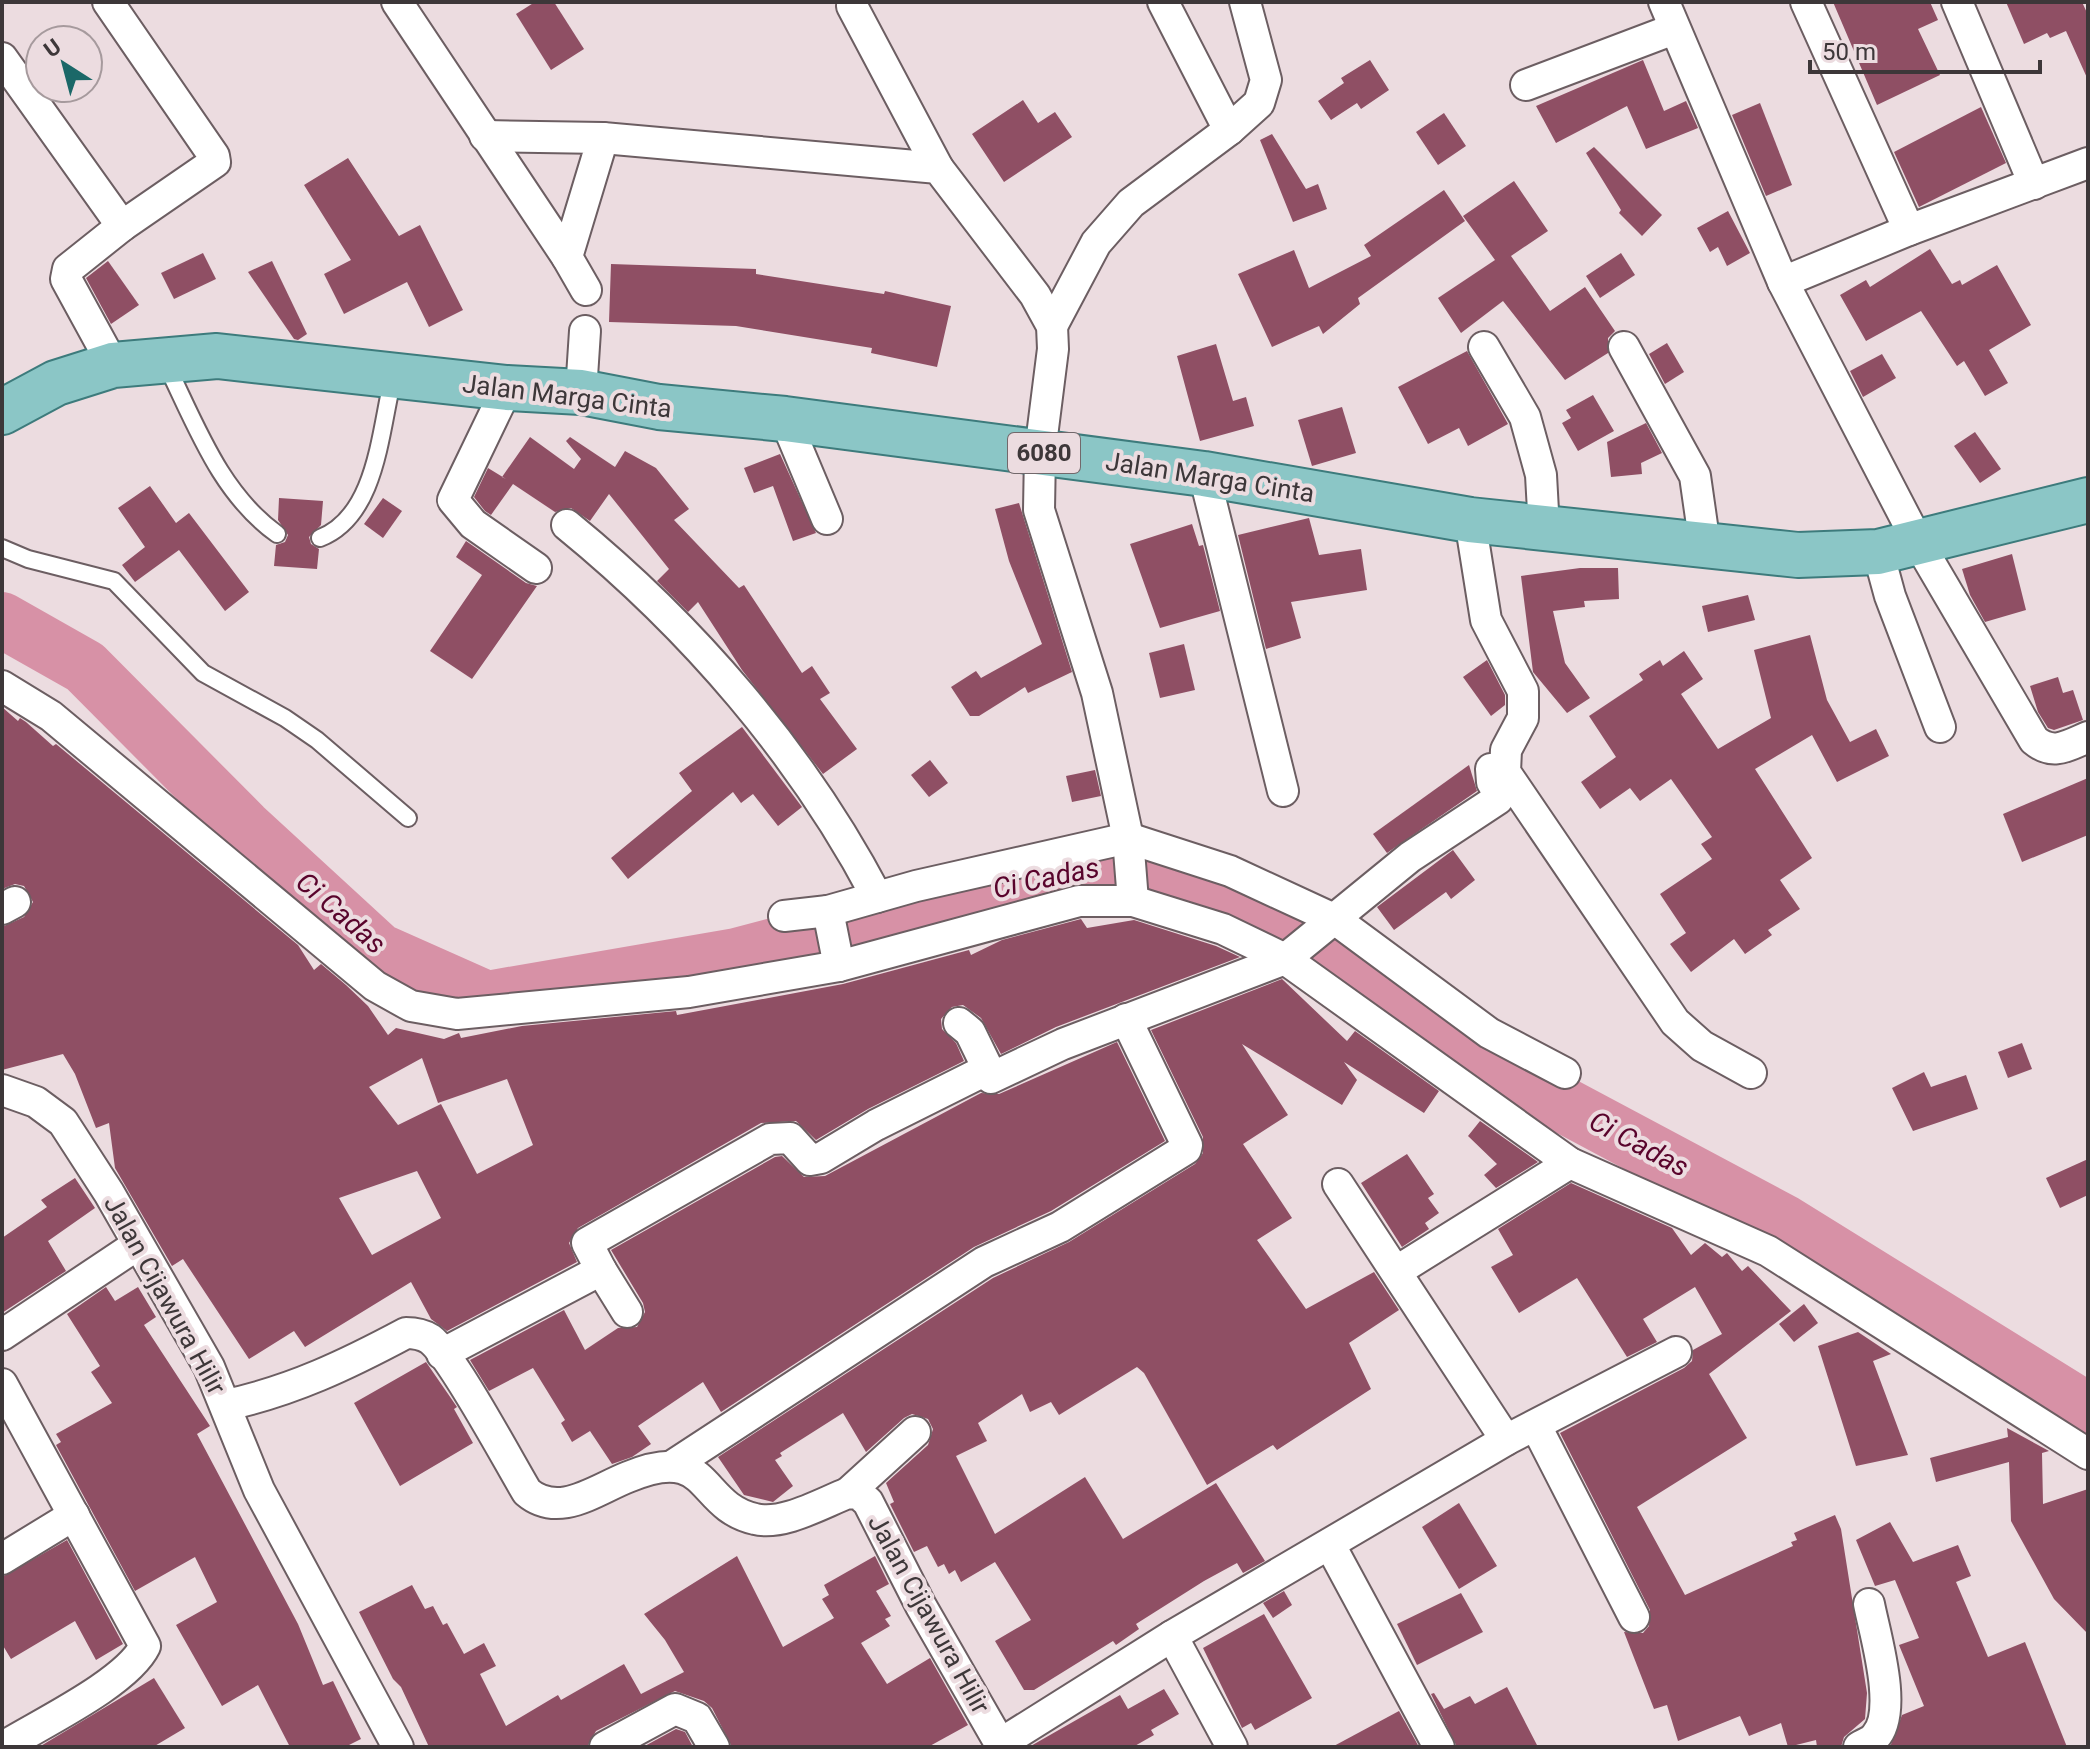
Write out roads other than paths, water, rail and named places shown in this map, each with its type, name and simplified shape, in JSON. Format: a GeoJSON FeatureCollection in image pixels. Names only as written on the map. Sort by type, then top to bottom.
{"type":"FeatureCollection","features":[{"type":"Feature","properties":{"kind":"main road","name":"Jalan Marga Cinta"},"geometry":{"type":"LineString","coordinates":[[2,412],[56,383],[113,365],[217,356],[350,368],[393,376],[507,388],[581,392],[659,407],[785,419],[1204,474],[1470,520],[1798,555],[1898,548],[2088,500]]}},
{"type":"Feature","properties":{"kind":"street"},"geometry":{"type":"LineString","coordinates":[[108,2],[215,162],[122,226],[68,269],[66,279],[113,365]]}},
{"type":"Feature","properties":{"kind":"street"},"geometry":{"type":"LineString","coordinates":[[397,2],[586,290]]}},
{"type":"Feature","properties":{"kind":"street"},"geometry":{"type":"LineString","coordinates":[[1163,2],[1229,130]]}},
{"type":"Feature","properties":{"kind":"street"},"geometry":{"type":"LineString","coordinates":[[1052,326],[1096,243],[1131,203],[1229,130],[1259,103],[1266,80],[1245,2]]}},
{"type":"Feature","properties":{"kind":"street"},"geometry":{"type":"LineString","coordinates":[[1806,2],[1909,230]]}},
{"type":"Feature","properties":{"kind":"street"},"geometry":{"type":"LineString","coordinates":[[1957,2],[2034,184]]}},
{"type":"Feature","properties":{"kind":"street"},"geometry":{"type":"LineString","coordinates":[[856,3],[938,168],[1035,295],[1052,326],[1053,349],[1048,383],[1055,454],[1039,510],[1097,693],[1129,844],[1133,894]]}},
{"type":"Feature","properties":{"kind":"street"},"geometry":{"type":"LineString","coordinates":[[1526,85],[1669,16],[1898,548],[2034,740],[2047,749],[2057,750],[2088,737]]}},
{"type":"Feature","properties":{"kind":"street"},"geometry":{"type":"LineString","coordinates":[[2,58],[122,226]]}},
{"type":"Feature","properties":{"kind":"street"},"geometry":{"type":"LineString","coordinates":[[485,136],[603,138],[938,168]]}},
{"type":"Feature","properties":{"kind":"street"},"geometry":{"type":"LineString","coordinates":[[567,257],[603,138]]}},
{"type":"Feature","properties":{"kind":"street"},"geometry":{"type":"LineString","coordinates":[[1783,282],[1909,230],[2088,163]]}},
{"type":"Feature","properties":{"kind":"street"},"geometry":{"type":"LineString","coordinates":[[581,392],[585,331]]}},
{"type":"Feature","properties":{"kind":"street"},"geometry":{"type":"LineString","coordinates":[[1484,347],[1525,417],[1541,475],[1544,529]]}},
{"type":"Feature","properties":{"kind":"street"},"geometry":{"type":"LineString","coordinates":[[1624,347],[1695,476],[1705,546]]}},
{"type":"Feature","properties":{"kind":"street"},"geometry":{"type":"LineString","coordinates":[[507,388],[453,500],[473,524],[536,568]]}},
{"type":"Feature","properties":{"kind":"street"},"geometry":{"type":"LineString","coordinates":[[785,419],[827,519]]}},
{"type":"Feature","properties":{"kind":"street"},"geometry":{"type":"LineString","coordinates":[[1204,474],[1283,791]]}},
{"type":"Feature","properties":{"kind":"street"},"geometry":{"type":"LineString","coordinates":[[1470,520],[1486,620],[1523,691],[1523,718],[1506,750],[1505,772],[1675,1022],[1702,1046],[1751,1073]]}},
{"type":"Feature","properties":{"kind":"street"},"geometry":{"type":"LineString","coordinates":[[567,525],[606,557],[666,617],[779,741],[828,810],[877,897]]}},
{"type":"Feature","properties":{"kind":"street"},"geometry":{"type":"LineString","coordinates":[[1898,548],[1890,596],[1940,727]]}},
{"type":"Feature","properties":{"kind":"street"},"geometry":{"type":"LineString","coordinates":[[2,686],[51,716],[375,986],[411,1006],[457,1014],[689,992],[838,960],[1079,901],[1133,894],[1292,954],[1570,1163],[1768,1251],[2088,1454]]}},
{"type":"Feature","properties":{"kind":"street"},"geometry":{"type":"LineString","coordinates":[[959,1023],[970,1032],[991,1078],[1126,1019],[1292,954],[1410,857],[1498,799],[1500,796],[1492,782],[1491,769]]}},
{"type":"Feature","properties":{"kind":"street"},"geometry":{"type":"LineString","coordinates":[[784,916],[829,913],[877,897],[1129,844],[1230,871],[1334,922],[1489,1033],[1565,1073]]}},
{"type":"Feature","properties":{"kind":"street"},"geometry":{"type":"LineString","coordinates":[[829,913],[838,960]]}},
{"type":"Feature","properties":{"kind":"street"},"geometry":{"type":"LineString","coordinates":[[672,1466],[984,1262],[1060,1227],[1186,1149],[1187,1145],[1126,1019]]}},
{"type":"Feature","properties":{"kind":"street"},"geometry":{"type":"LineString","coordinates":[[627,1312],[587,1243],[770,1139],[790,1138],[810,1160],[814,1160],[988,1069]]}},
{"type":"Feature","properties":{"kind":"street","name":"Jalan Cijawura Hilir"},"geometry":{"type":"LineString","coordinates":[[2,1090],[36,1102],[63,1122],[209,1367],[226,1405],[260,1398],[333,1372],[406,1333],[432,1341],[527,1492],[538,1501],[554,1504],[579,1500],[638,1473],[672,1466],[685,1467],[701,1477],[739,1513],[757,1520],[787,1516],[848,1493],[859,1494],[868,1502],[921,1606],[1001,1746]]}},
{"type":"Feature","properties":{"kind":"street"},"geometry":{"type":"LineString","coordinates":[[1397,1271],[1570,1163]]}},
{"type":"Feature","properties":{"kind":"street"},"geometry":{"type":"LineString","coordinates":[[1338,1184],[1506,1440]]}},
{"type":"Feature","properties":{"kind":"street"},"geometry":{"type":"LineString","coordinates":[[2,1335],[137,1245]]}},
{"type":"Feature","properties":{"kind":"street"},"geometry":{"type":"LineString","coordinates":[[442,1354],[601,1270]]}},
{"type":"Feature","properties":{"kind":"street"},"geometry":{"type":"LineString","coordinates":[[1001,1746],[1172,1636],[1506,1440],[1676,1352]]}},
{"type":"Feature","properties":{"kind":"street"},"geometry":{"type":"LineString","coordinates":[[2,1384],[145,1646],[137,1661],[116,1678],[3,1747]]}},
{"type":"Feature","properties":{"kind":"street"},"geometry":{"type":"LineString","coordinates":[[226,1405],[259,1490],[398,1747]]}},
{"type":"Feature","properties":{"kind":"street"},"geometry":{"type":"LineString","coordinates":[[1536,1426],[1634,1617]]}},
{"type":"Feature","properties":{"kind":"street"},"geometry":{"type":"LineString","coordinates":[[848,1493],[915,1432]]}},
{"type":"Feature","properties":{"kind":"street"},"geometry":{"type":"LineString","coordinates":[[2,1559],[74,1515]]}},
{"type":"Feature","properties":{"kind":"street"},"geometry":{"type":"LineString","coordinates":[[1330,1545],[1439,1747]]}},
{"type":"Feature","properties":{"kind":"street"},"geometry":{"type":"LineString","coordinates":[[1859,1747],[1876,1737],[1885,1719],[1883,1671],[1869,1604]]}},
{"type":"Feature","properties":{"kind":"street"},"geometry":{"type":"LineString","coordinates":[[1172,1636],[1232,1747]]}},
{"type":"Feature","properties":{"kind":"street"},"geometry":{"type":"LineString","coordinates":[[605,1747],[675,1709],[697,1718],[714,1747]]}},
{"type":"Feature","properties":{"kind":"lane"},"geometry":{"type":"LineString","coordinates":[[163,359],[216,467],[249,514],[277,534]]}},
{"type":"Feature","properties":{"kind":"lane"},"geometry":{"type":"LineString","coordinates":[[320,538],[340,530],[365,495],[393,376]]}},
{"type":"Feature","properties":{"kind":"lane"},"geometry":{"type":"LineString","coordinates":[[2,548],[28,559],[114,581],[203,673],[285,718],[317,740],[408,818]]}},
{"type":"Feature","properties":{"kind":"waterway","name":"Ci Cadas"},"geometry":{"type":"LineString","coordinates":[[2,620],[85,667],[244,827],[379,951],[487,999],[736,956],[982,892],[1143,858],[1322,953],[1515,1079],[1785,1223],[2088,1411]]}}]}
